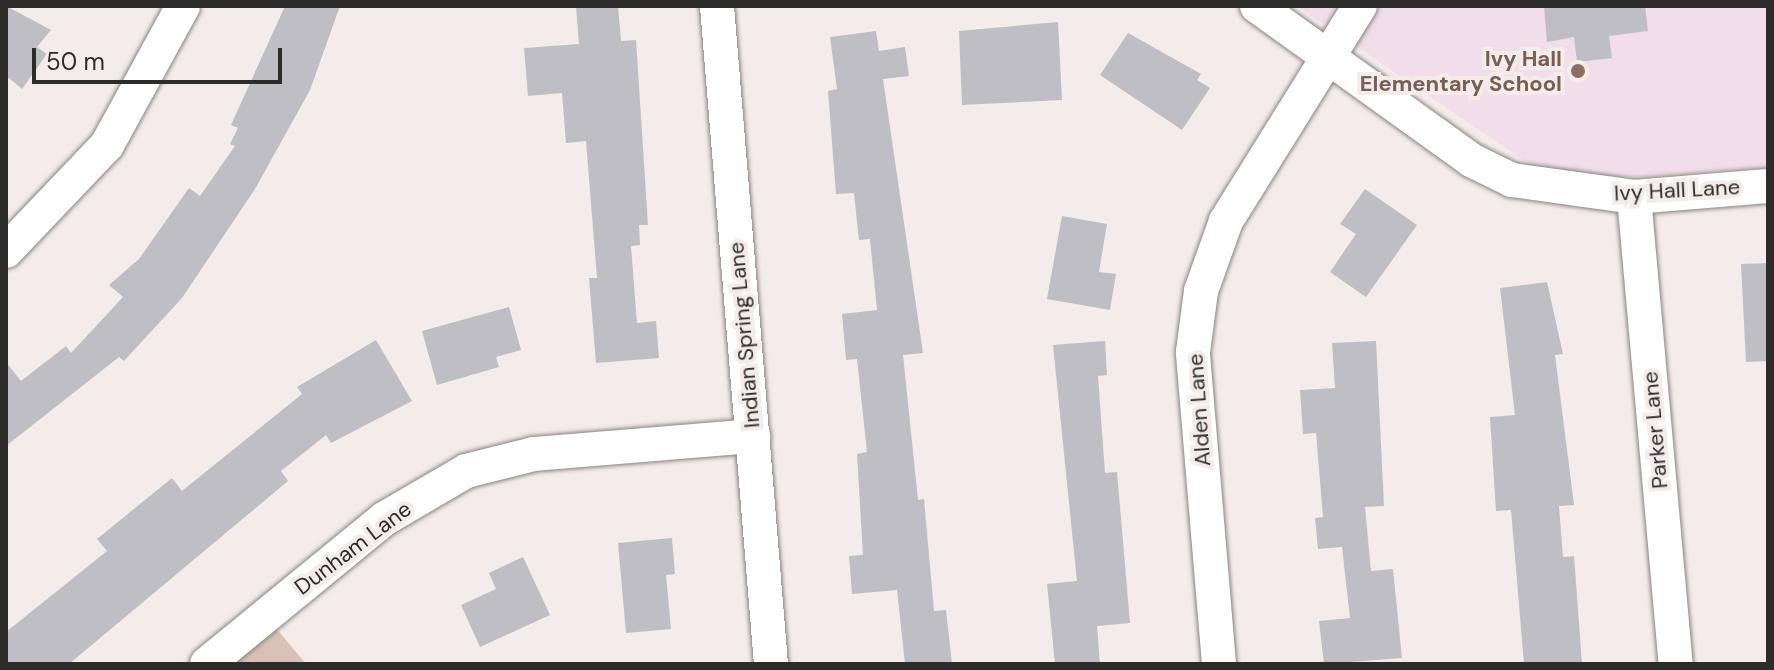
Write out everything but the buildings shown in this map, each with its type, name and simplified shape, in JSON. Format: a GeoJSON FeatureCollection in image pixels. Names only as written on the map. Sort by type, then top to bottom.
{"type":"FeatureCollection","features":[{"type":"Feature","properties":{"kind":"street"},"geometry":{"type":"LineString","coordinates":[[6,251],[107,145],[183,6]]}},
{"type":"Feature","properties":{"kind":"street","name":"Indian Spring Lane"},"geometry":{"type":"LineString","coordinates":[[717,6],[771,664]]}},
{"type":"Feature","properties":{"kind":"street","name":"Ivy Hall Lane"},"geometry":{"type":"LineString","coordinates":[[1257,6],[1471,160],[1512,180],[1634,197],[1768,186]]}},
{"type":"Feature","properties":{"kind":"street","name":"Alden Lane"},"geometry":{"type":"LineString","coordinates":[[1219,664],[1193,352],[1201,291],[1226,221],[1332,59],[1360,6]]}},
{"type":"Feature","properties":{"kind":"street","name":"Parker Lane"},"geometry":{"type":"LineString","coordinates":[[1634,197],[1676,664]]}},
{"type":"Feature","properties":{"kind":"street","name":"Dunham Lane"},"geometry":{"type":"LineString","coordinates":[[207,664],[384,519],[466,471],[534,454],[753,436]]}},
{"type":"Feature","properties":{"kind":"shaded area","name":"Ivy Hall Elementary School"},"geometry":{"type":"Polygon","coordinates":[[[1297,6],[1768,6],[1768,166],[1645,177],[1574,175],[1526,162],[1297,6]]]}},
{"type":"Feature","properties":{"kind":"shaded area"},"geometry":{"type":"Polygon","coordinates":[[[275,627],[306,664],[231,664],[275,627]]]}},
{"type":"Feature","properties":{"kind":"place","name":"Ivy Hall Elementary School"},"geometry":{"type":"Point","coordinates":[1578,71]}}]}
